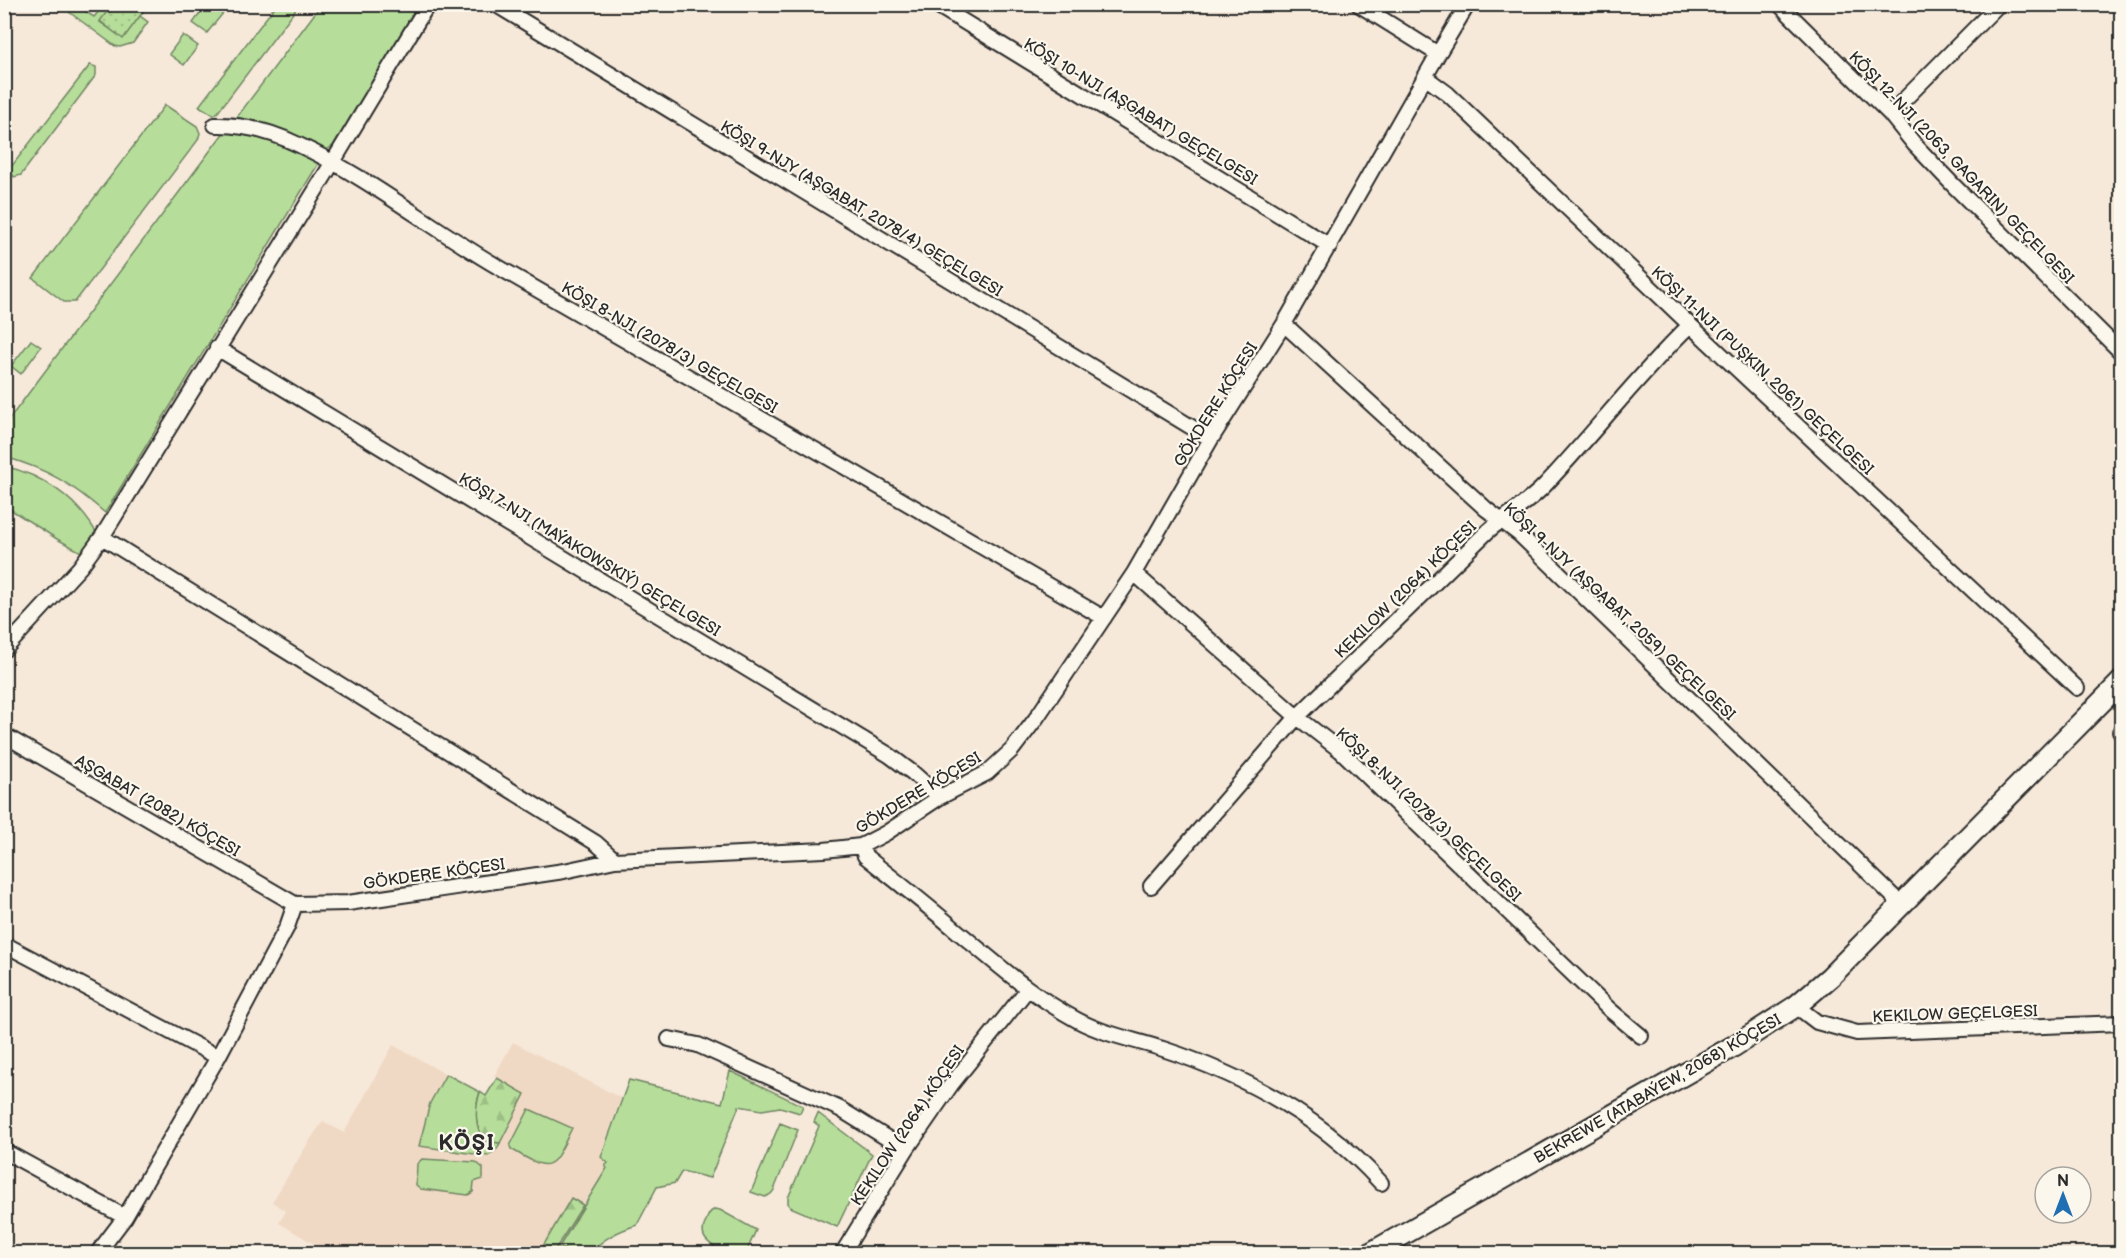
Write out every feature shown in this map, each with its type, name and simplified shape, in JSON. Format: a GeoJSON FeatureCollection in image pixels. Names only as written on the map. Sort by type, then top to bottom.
{"type":"FeatureCollection","features":[{"type":"Feature","properties":{"kind":"main road","name":"BEKREWE (ATABAÝEW, 2068) KÖÇESI"},"geometry":{"type":"LineString","coordinates":[[1369,1254],[1725,1052],[1796,1006],[1830,977],[2121,681]]}},
{"type":"Feature","properties":{"kind":"street"},"geometry":{"type":"LineString","coordinates":[[4,650],[80,567],[102,537],[428,4]]}},
{"type":"Feature","properties":{"kind":"street","name":"KÖŞI 9-NJY (AŞGABAT, 2078/4) GEÇELGESI"},"geometry":{"type":"LineString","coordinates":[[495,4],[1211,439]]}},
{"type":"Feature","properties":{"kind":"street","name":"KÖŞI 10-NJI (AŞGABAT) GEÇELGESI"},"geometry":{"type":"LineString","coordinates":[[935,4],[1330,246]]}},
{"type":"Feature","properties":{"kind":"street"},"geometry":{"type":"LineString","coordinates":[[1358,4],[1438,54]]}},
{"type":"Feature","properties":{"kind":"street","name":"GÖKDERE KÖÇESI"},"geometry":{"type":"LineString","coordinates":[[295,904],[348,903],[564,871],[615,860],[824,850],[861,846],[886,833],[940,797],[987,772],[1012,750],[1035,720],[1134,573],[1211,439],[1330,246],[1468,4]]}},
{"type":"Feature","properties":{"kind":"street","name":"KÖŞI 12-NJI (2063, GAGARIN) GEÇELGESI"},"geometry":{"type":"LineString","coordinates":[[1779,4],[1890,114],[1915,145],[2121,353]]}},
{"type":"Feature","properties":{"kind":"street"},"geometry":{"type":"LineString","coordinates":[[1890,114],[1999,4]]}},
{"type":"Feature","properties":{"kind":"street","name":"KÖŞI 11-NJI (PUŞKIN, 2061) GEÇELGESI"},"geometry":{"type":"LineString","coordinates":[[1425,77],[1448,93],[1690,325],[2077,688]]}},
{"type":"Feature","properties":{"kind":"street","name":"KÖŞI 8-NJI (2078/3) GEÇELGESI"},"geometry":{"type":"LineString","coordinates":[[215,125],[233,124],[264,131],[333,162],[478,256],[1104,618]]}},
{"type":"Feature","properties":{"kind":"street","name":"KÖŞI 9-NJY (AŞGABAT, 2059) GEÇELGESI"},"geometry":{"type":"LineString","coordinates":[[1284,324],[1486,509],[1528,542],[1901,904]]}},
{"type":"Feature","properties":{"kind":"street","name":"KEKILOW (2064) KÖÇESI"},"geometry":{"type":"LineString","coordinates":[[1151,886],[1297,717],[1488,531],[1522,507],[1545,485],[1653,361],[1690,325]]}},
{"type":"Feature","properties":{"kind":"street","name":"KÖŞI 7-NJI (MAÝAKOWSKIÝ) GEÇELGESI"},"geometry":{"type":"LineString","coordinates":[[217,348],[889,755],[913,772],[940,797]]}},
{"type":"Feature","properties":{"kind":"street"},"geometry":{"type":"LineString","coordinates":[[102,537],[596,843],[615,860]]}},
{"type":"Feature","properties":{"kind":"street","name":"KÖŞI 8-NJI (2078/3) GEÇELGESI"},"geometry":{"type":"LineString","coordinates":[[1134,573],[1297,717],[1341,751],[1610,1010],[1641,1036]]}},
{"type":"Feature","properties":{"kind":"street","name":"AŞGABAT (2082) KÖÇESI"},"geometry":{"type":"LineString","coordinates":[[4,735],[295,904]]}},
{"type":"Feature","properties":{"kind":"street"},"geometry":{"type":"LineString","coordinates":[[861,846],[865,856],[1027,990],[1078,1021],[1215,1068],[1265,1092],[1304,1116],[1367,1168],[1381,1183]]}},
{"type":"Feature","properties":{"kind":"street"},"geometry":{"type":"LineString","coordinates":[[97,1254],[125,1217],[218,1057],[287,927],[295,904]]}},
{"type":"Feature","properties":{"kind":"street"},"geometry":{"type":"LineString","coordinates":[[4,944],[218,1057]]}},
{"type":"Feature","properties":{"kind":"street","name":"KEKILOW (2064) KÖÇESI"},"geometry":{"type":"LineString","coordinates":[[842,1254],[906,1150],[951,1085],[1027,990]]}},
{"type":"Feature","properties":{"kind":"street","name":"KEKILOW GEÇELGESI"},"geometry":{"type":"LineString","coordinates":[[1796,1006],[1817,1022],[1857,1033],[2121,1023]]}},
{"type":"Feature","properties":{"kind":"street"},"geometry":{"type":"LineString","coordinates":[[669,1039],[698,1045],[840,1108],[906,1150]]}},
{"type":"Feature","properties":{"kind":"street"},"geometry":{"type":"LineString","coordinates":[[4,1151],[125,1217]]}},
{"type":"Feature","properties":{"kind":"shaded area"},"geometry":{"type":"Polygon","coordinates":[[[513,1042],[621,1098],[600,1157],[607,1163],[606,1168],[554,1253],[329,1253],[279,1223],[286,1211],[272,1202],[310,1140],[323,1121],[344,1133],[393,1045],[486,1096],[513,1042]]]}},
{"type":"Feature","properties":{"kind":"green space"},"geometry":{"type":"Polygon","coordinates":[[[207,4],[228,7],[207,33],[193,23],[207,4]]]}},
{"type":"Feature","properties":{"kind":"green space"},"geometry":{"type":"Polygon","coordinates":[[[75,5],[94,17],[104,5],[112,5],[100,22],[123,38],[140,16],[148,22],[133,43],[120,47],[115,46],[69,12],[75,5]]]}},
{"type":"Feature","properties":{"kind":"green space"},"geometry":{"type":"Polygon","coordinates":[[[112,5],[148,5],[123,39],[100,21],[112,5]]]}},
{"type":"Feature","properties":{"kind":"green space"},"geometry":{"type":"Polygon","coordinates":[[[276,5],[299,5],[218,112],[214,115],[199,106],[276,5]]]}},
{"type":"Feature","properties":{"kind":"green space"},"geometry":{"type":"Polygon","coordinates":[[[321,5],[419,5],[333,146],[325,151],[283,131],[237,117],[321,5]]]}},
{"type":"Feature","properties":{"kind":"green space"},"geometry":{"type":"Polygon","coordinates":[[[183,35],[198,46],[184,65],[169,54],[183,35]]]}},
{"type":"Feature","properties":{"kind":"green space"},"geometry":{"type":"Polygon","coordinates":[[[90,65],[96,67],[96,75],[21,175],[14,177],[10,171],[11,167],[90,65]]]}},
{"type":"Feature","properties":{"kind":"green space"},"geometry":{"type":"Polygon","coordinates":[[[165,105],[197,126],[200,133],[198,140],[75,302],[64,302],[33,278],[165,105]]]}},
{"type":"Feature","properties":{"kind":"green space"},"geometry":{"type":"Polygon","coordinates":[[[228,130],[264,138],[320,161],[105,513],[81,494],[46,472],[5,457],[4,426],[228,130]]]}},
{"type":"Feature","properties":{"kind":"green space"},"geometry":{"type":"Polygon","coordinates":[[[31,340],[41,347],[21,374],[11,366],[31,340]]]}},
{"type":"Feature","properties":{"kind":"green space"},"geometry":{"type":"Polygon","coordinates":[[[4,466],[45,482],[79,509],[96,532],[83,553],[5,506],[4,466]]]}},
{"type":"Feature","properties":{"kind":"green space"},"geometry":{"type":"Polygon","coordinates":[[[730,1071],[803,1106],[800,1113],[780,1107],[762,1110],[739,1106],[710,1178],[682,1171],[675,1183],[657,1187],[637,1225],[612,1236],[590,1253],[573,1253],[559,1247],[607,1168],[605,1166],[608,1163],[601,1157],[629,1080],[722,1103],[730,1071]]]}},
{"type":"Feature","properties":{"kind":"green space"},"geometry":{"type":"Polygon","coordinates":[[[446,1074],[480,1092],[477,1102],[485,1141],[500,1143],[497,1149],[488,1156],[419,1146],[430,1103],[446,1074]]]}},
{"type":"Feature","properties":{"kind":"green space"},"geometry":{"type":"Polygon","coordinates":[[[497,1078],[525,1094],[500,1143],[485,1141],[481,1136],[476,1118],[480,1092],[486,1096],[497,1078]]]}},
{"type":"Feature","properties":{"kind":"green space"},"geometry":{"type":"Polygon","coordinates":[[[529,1109],[572,1128],[560,1153],[549,1164],[535,1162],[511,1149],[510,1146],[529,1109]]]}},
{"type":"Feature","properties":{"kind":"green space"},"geometry":{"type":"Polygon","coordinates":[[[818,1113],[872,1154],[837,1227],[790,1207],[788,1204],[788,1198],[819,1126],[814,1122],[818,1113]]]}},
{"type":"Feature","properties":{"kind":"green space"},"geometry":{"type":"Polygon","coordinates":[[[780,1123],[798,1130],[774,1190],[765,1197],[751,1192],[780,1123]]]}},
{"type":"Feature","properties":{"kind":"green space"},"geometry":{"type":"Polygon","coordinates":[[[422,1159],[476,1162],[483,1168],[483,1179],[474,1182],[473,1192],[468,1195],[421,1189],[416,1185],[417,1164],[422,1159]]]}},
{"type":"Feature","properties":{"kind":"green space"},"geometry":{"type":"Polygon","coordinates":[[[571,1198],[583,1205],[553,1253],[539,1253],[571,1198]]]}},
{"type":"Feature","properties":{"kind":"green space"},"geometry":{"type":"Polygon","coordinates":[[[715,1209],[756,1230],[746,1253],[722,1253],[706,1240],[704,1227],[709,1214],[715,1209]]]}},
{"type":"Feature","properties":{"kind":"district","name":"KÖŞI"},"geometry":{"type":"Point","coordinates":[467,1142]}}]}
